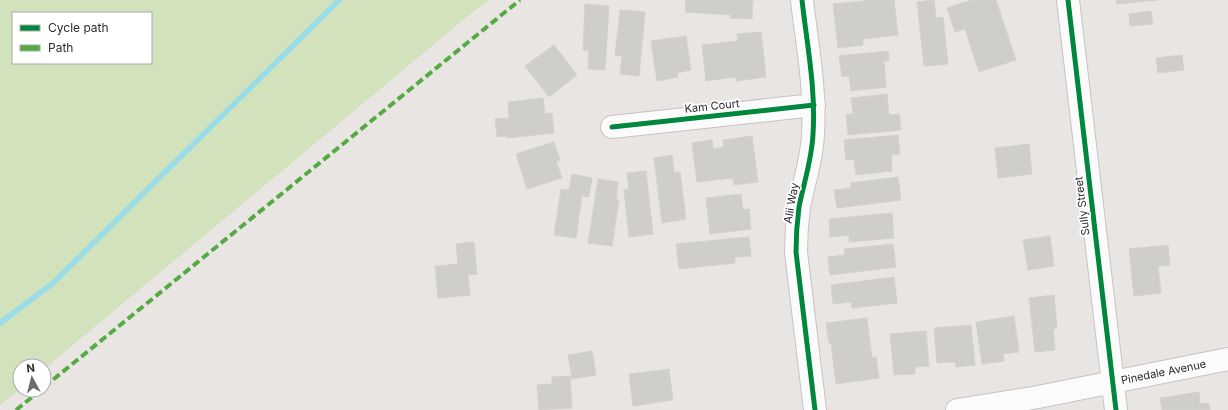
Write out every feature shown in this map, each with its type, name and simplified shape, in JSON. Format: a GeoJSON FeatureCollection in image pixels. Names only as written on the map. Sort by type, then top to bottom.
{"type":"FeatureCollection","features":[{"type":"Feature","properties":{"kind":"street","name":"Alii Way"},"geometry":{"type":"LineString","coordinates":[[802,0],[814,104],[810,164],[799,206],[796,252],[815,410]]}},
{"type":"Feature","properties":{"kind":"street","name":"Sully Street"},"geometry":{"type":"LineString","coordinates":[[1068,0],[1116,410]]}},
{"type":"Feature","properties":{"kind":"street","name":"Kam Court"},"geometry":{"type":"LineString","coordinates":[[612,127],[814,104]]}},
{"type":"Feature","properties":{"kind":"street","name":"Pinedale Avenue"},"geometry":{"type":"LineString","coordinates":[[957,410],[1033,398],[1228,359]]}},
{"type":"Feature","properties":{"kind":"green space"},"geometry":{"type":"Polygon","coordinates":[[[0,0],[490,0],[474,11],[52,362],[52,358],[12,358],[12,395],[0,405],[0,0]]]}},
{"type":"Feature","properties":{"kind":"building"},"geometry":{"type":"Polygon","coordinates":[[[686,0],[753,0],[752,19],[730,18],[731,15],[685,12],[686,0]]]}},
{"type":"Feature","properties":{"kind":"building"},"geometry":{"type":"Polygon","coordinates":[[[872,0],[894,0],[898,35],[863,39],[863,45],[838,48],[833,4],[872,0]]]}},
{"type":"Feature","properties":{"kind":"building"},"geometry":{"type":"Polygon","coordinates":[[[934,0],[936,18],[943,17],[948,64],[924,66],[917,2],[934,0]]]}},
{"type":"Feature","properties":{"kind":"building"},"geometry":{"type":"Polygon","coordinates":[[[972,0],[996,0],[1016,60],[979,72],[965,29],[955,32],[947,8],[972,0]]]}},
{"type":"Feature","properties":{"kind":"building"},"geometry":{"type":"Polygon","coordinates":[[[1116,0],[1158,0],[1117,4],[1116,0]]]}},
{"type":"Feature","properties":{"kind":"building"},"geometry":{"type":"Polygon","coordinates":[[[585,4],[609,6],[605,70],[588,69],[589,51],[583,50],[585,4]]]}},
{"type":"Feature","properties":{"kind":"building"},"geometry":{"type":"Polygon","coordinates":[[[620,10],[645,12],[639,76],[620,74],[622,56],[615,56],[620,10]]]}},
{"type":"Feature","properties":{"kind":"building"},"geometry":{"type":"Polygon","coordinates":[[[1151,11],[1153,24],[1130,26],[1129,14],[1151,11]]]}},
{"type":"Feature","properties":{"kind":"building"},"geometry":{"type":"Polygon","coordinates":[[[761,32],[766,77],[736,81],[736,77],[706,81],[702,45],[738,41],[737,34],[761,32]]]}},
{"type":"Feature","properties":{"kind":"building"},"geometry":{"type":"Polygon","coordinates":[[[686,36],[691,70],[677,73],[678,77],[657,81],[651,41],[686,36]]]}},
{"type":"Feature","properties":{"kind":"building"},"geometry":{"type":"Polygon","coordinates":[[[554,45],[577,75],[549,97],[525,66],[554,45]]]}},
{"type":"Feature","properties":{"kind":"building"},"geometry":{"type":"Polygon","coordinates":[[[888,51],[889,61],[884,61],[886,87],[851,91],[849,76],[842,77],[839,56],[888,51]]]}},
{"type":"Feature","properties":{"kind":"building"},"geometry":{"type":"Polygon","coordinates":[[[1182,55],[1184,70],[1158,73],[1156,58],[1182,55]]]}},
{"type":"Feature","properties":{"kind":"building"},"geometry":{"type":"Polygon","coordinates":[[[887,94],[889,115],[899,114],[901,130],[848,135],[846,114],[853,114],[851,98],[887,94]]]}},
{"type":"Feature","properties":{"kind":"building"},"geometry":{"type":"Polygon","coordinates":[[[543,98],[545,114],[552,113],[554,133],[507,138],[507,136],[497,137],[495,119],[509,118],[508,102],[543,98]]]}},
{"type":"Feature","properties":{"kind":"building"},"geometry":{"type":"Polygon","coordinates":[[[898,135],[900,154],[891,155],[892,171],[856,175],[854,159],[846,160],[844,140],[898,135]]]}},
{"type":"Feature","properties":{"kind":"building"},"geometry":{"type":"Polygon","coordinates":[[[752,136],[758,182],[734,185],[733,178],[697,182],[692,143],[712,140],[713,149],[724,147],[723,140],[752,136]]]}},
{"type":"Feature","properties":{"kind":"building"},"geometry":{"type":"Polygon","coordinates":[[[554,142],[560,160],[556,161],[562,178],[527,189],[516,154],[554,142]]]}},
{"type":"Feature","properties":{"kind":"building"},"geometry":{"type":"Polygon","coordinates":[[[1029,144],[1032,174],[998,178],[995,148],[1029,144]]]}},
{"type":"Feature","properties":{"kind":"building"},"geometry":{"type":"Polygon","coordinates":[[[672,155],[674,173],[680,172],[686,219],[662,223],[654,158],[672,155]]]}},
{"type":"Feature","properties":{"kind":"building"},"geometry":{"type":"Polygon","coordinates":[[[646,171],[653,234],[629,237],[624,190],[629,189],[627,173],[646,171]]]}},
{"type":"Feature","properties":{"kind":"building"},"geometry":{"type":"Polygon","coordinates":[[[572,174],[592,178],[589,197],[582,196],[576,238],[554,235],[561,189],[569,190],[572,174]]]}},
{"type":"Feature","properties":{"kind":"building"},"geometry":{"type":"Polygon","coordinates":[[[898,177],[901,200],[837,208],[834,190],[851,188],[850,183],[898,177]]]}},
{"type":"Feature","properties":{"kind":"building"},"geometry":{"type":"Polygon","coordinates":[[[598,179],[618,182],[616,199],[619,200],[612,246],[588,243],[598,179]]]}},
{"type":"Feature","properties":{"kind":"building"},"geometry":{"type":"Polygon","coordinates":[[[741,194],[743,210],[749,209],[751,229],[710,234],[706,198],[741,194]]]}},
{"type":"Feature","properties":{"kind":"building"},"geometry":{"type":"Polygon","coordinates":[[[892,213],[894,238],[849,242],[849,235],[830,237],[829,219],[892,213]]]}},
{"type":"Feature","properties":{"kind":"building"},"geometry":{"type":"Polygon","coordinates":[[[1050,236],[1054,266],[1028,270],[1023,240],[1050,236]]]}},
{"type":"Feature","properties":{"kind":"building"},"geometry":{"type":"Polygon","coordinates":[[[749,237],[751,256],[735,257],[735,263],[679,269],[676,244],[749,237]]]}},
{"type":"Feature","properties":{"kind":"building"},"geometry":{"type":"Polygon","coordinates":[[[474,242],[477,274],[468,275],[470,295],[438,298],[435,266],[458,264],[456,244],[474,242]]]}},
{"type":"Feature","properties":{"kind":"building"},"geometry":{"type":"Polygon","coordinates":[[[893,244],[896,267],[830,275],[828,257],[845,255],[844,249],[893,244]]]}},
{"type":"Feature","properties":{"kind":"building"},"geometry":{"type":"Polygon","coordinates":[[[1168,245],[1170,265],[1158,266],[1161,293],[1134,296],[1129,249],[1168,245]]]}},
{"type":"Feature","properties":{"kind":"building"},"geometry":{"type":"Polygon","coordinates":[[[894,277],[897,303],[852,308],[851,302],[833,304],[831,285],[894,277]]]}},
{"type":"Feature","properties":{"kind":"building"},"geometry":{"type":"Polygon","coordinates":[[[1054,295],[1057,328],[1053,329],[1055,350],[1035,352],[1029,298],[1054,295]]]}},
{"type":"Feature","properties":{"kind":"building"},"geometry":{"type":"Polygon","coordinates":[[[1014,316],[1019,352],[1003,354],[1004,361],[982,364],[976,322],[1014,316]]]}},
{"type":"Feature","properties":{"kind":"building"},"geometry":{"type":"Polygon","coordinates":[[[867,318],[872,358],[876,357],[879,378],[836,384],[831,343],[829,343],[826,323],[867,318]]]}},
{"type":"Feature","properties":{"kind":"building"},"geometry":{"type":"Polygon","coordinates":[[[971,325],[975,365],[956,367],[955,362],[937,363],[934,328],[971,325]]]}},
{"type":"Feature","properties":{"kind":"building"},"geometry":{"type":"Polygon","coordinates":[[[926,331],[929,366],[915,367],[915,374],[894,375],[890,334],[926,331]]]}},
{"type":"Feature","properties":{"kind":"building"},"geometry":{"type":"Polygon","coordinates":[[[592,351],[596,375],[572,379],[568,355],[592,351]]]}},
{"type":"Feature","properties":{"kind":"building"},"geometry":{"type":"Polygon","coordinates":[[[669,369],[673,400],[633,406],[629,374],[669,369]]]}},
{"type":"Feature","properties":{"kind":"building"},"geometry":{"type":"Polygon","coordinates":[[[570,376],[572,408],[539,410],[537,385],[552,384],[552,377],[570,376]]]}},
{"type":"Feature","properties":{"kind":"building"},"geometry":{"type":"Polygon","coordinates":[[[1199,392],[1200,404],[1209,403],[1210,410],[1162,410],[1160,398],[1199,392]]]}},
{"type":"Feature","properties":{"kind":"waterway"},"geometry":{"type":"LineString","coordinates":[[0,323],[53,283],[339,0]]}},
{"type":"Feature","properties":{"kind":"marked path"},"geometry":{"type":"LineString","coordinates":[[52,380],[520,0]]}},
{"type":"Feature","properties":{"kind":"marked path"},"geometry":{"type":"LineString","coordinates":[[16,410],[31,398]]}},
{"type":"Feature","properties":{"kind":"cycle path"},"geometry":{"type":"LineString","coordinates":[[802,0],[812,84],[814,117],[811,152],[799,207],[796,252],[815,410]]}},
{"type":"Feature","properties":{"kind":"cycle path"},"geometry":{"type":"LineString","coordinates":[[1068,0],[1116,410]]}},
{"type":"Feature","properties":{"kind":"cycle path"},"geometry":{"type":"LineString","coordinates":[[612,127],[814,105]]}}]}
